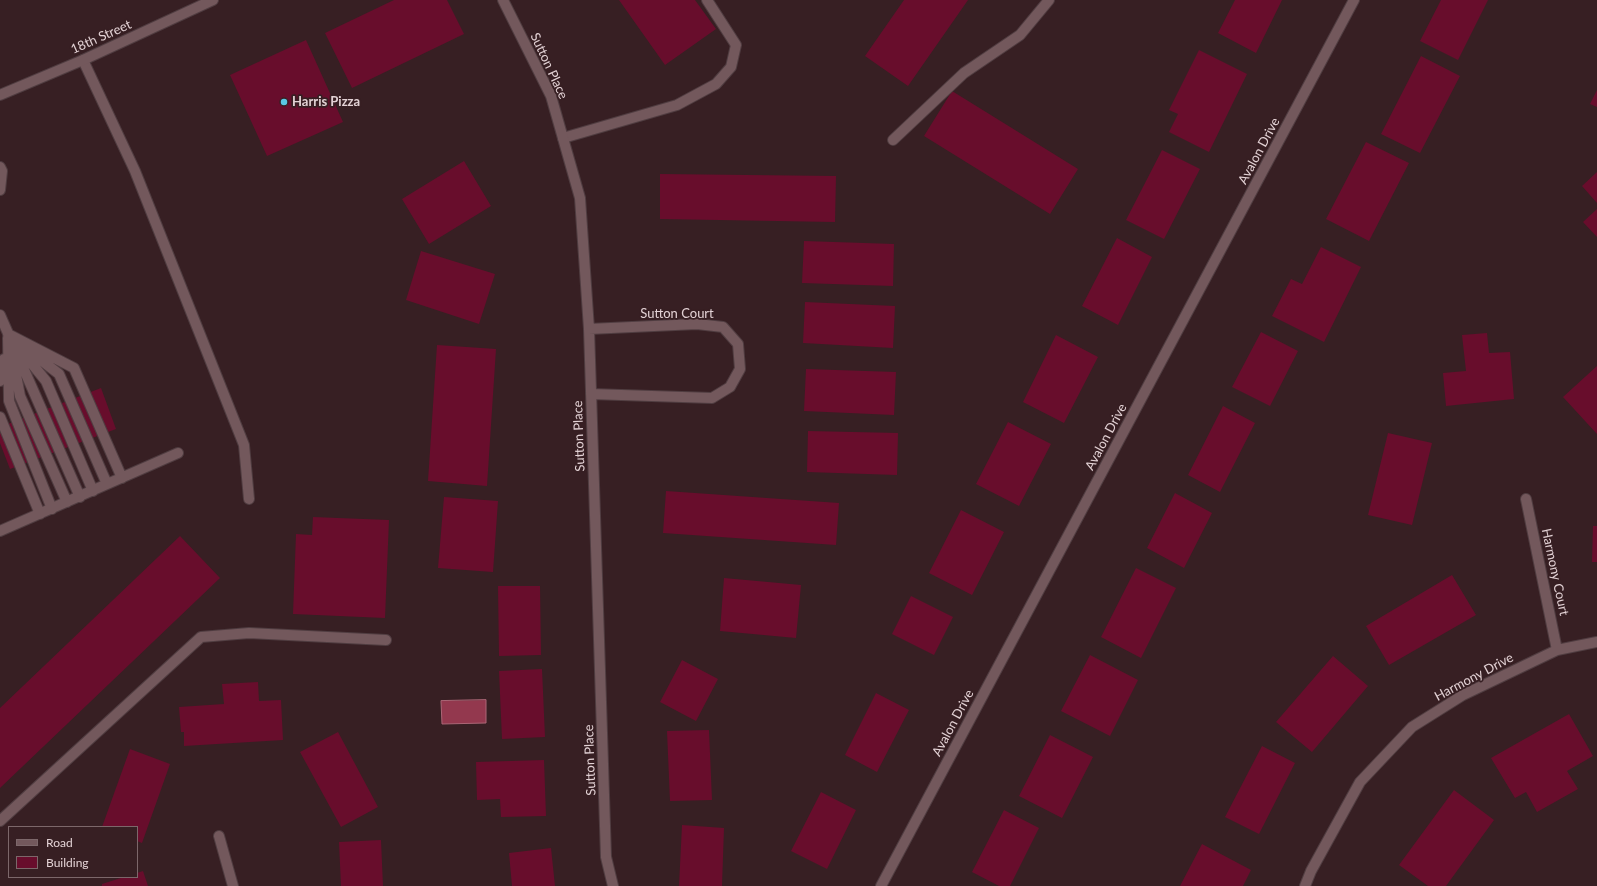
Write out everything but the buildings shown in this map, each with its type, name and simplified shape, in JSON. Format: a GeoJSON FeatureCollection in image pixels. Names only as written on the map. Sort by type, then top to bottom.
{"type":"FeatureCollection","features":[{"type":"Feature","properties":{"kind":"street","name":"18th Street"},"geometry":{"type":"LineString","coordinates":[[0,95],[83,60],[213,0]]}},
{"type":"Feature","properties":{"kind":"street","name":"Sutton Place"},"geometry":{"type":"LineString","coordinates":[[503,0],[551,96],[580,198],[589,329],[606,856],[613,886]]}},
{"type":"Feature","properties":{"kind":"street"},"geometry":{"type":"LineString","coordinates":[[563,138],[677,105],[716,84],[731,67],[736,46],[706,0]]}},
{"type":"Feature","properties":{"kind":"street"},"geometry":{"type":"LineString","coordinates":[[893,140],[964,73],[1020,34],[1049,0]]}},
{"type":"Feature","properties":{"kind":"street","name":"Avalon Drive"},"geometry":{"type":"LineString","coordinates":[[881,886],[1354,0]]}},
{"type":"Feature","properties":{"kind":"street"},"geometry":{"type":"LineString","coordinates":[[83,60],[135,171],[244,445],[249,499]]}},
{"type":"Feature","properties":{"kind":"street"},"geometry":{"type":"LineString","coordinates":[[0,167],[2,171],[0,190]]}},
{"type":"Feature","properties":{"kind":"street"},"geometry":{"type":"LineString","coordinates":[[0,315],[80,497]]}},
{"type":"Feature","properties":{"kind":"street","name":"Sutton Court"},"geometry":{"type":"LineString","coordinates":[[589,329],[697,324],[724,327],[738,344],[740,369],[730,387],[712,398],[591,394]]}},
{"type":"Feature","properties":{"kind":"street"},"geometry":{"type":"LineString","coordinates":[[0,381],[8,334]]}},
{"type":"Feature","properties":{"kind":"street"},"geometry":{"type":"LineString","coordinates":[[8,334],[74,368],[122,478]]}},
{"type":"Feature","properties":{"kind":"street"},"geometry":{"type":"LineString","coordinates":[[8,334],[59,374],[107,484]]}},
{"type":"Feature","properties":{"kind":"street"},"geometry":{"type":"LineString","coordinates":[[8,334],[46,381],[93,491]]}},
{"type":"Feature","properties":{"kind":"street"},"geometry":{"type":"LineString","coordinates":[[8,334],[20,396],[67,502]]}},
{"type":"Feature","properties":{"kind":"street"},"geometry":{"type":"LineString","coordinates":[[8,334],[9,401],[52,509]]}},
{"type":"Feature","properties":{"kind":"street"},"geometry":{"type":"LineString","coordinates":[[0,416],[40,514]]}},
{"type":"Feature","properties":{"kind":"street"},"geometry":{"type":"LineString","coordinates":[[0,531],[178,453]]}},
{"type":"Feature","properties":{"kind":"street","name":"Harmony Court"},"geometry":{"type":"LineString","coordinates":[[1526,498],[1557,650]]}},
{"type":"Feature","properties":{"kind":"street"},"geometry":{"type":"LineString","coordinates":[[0,821],[201,637],[249,633],[386,640]]}},
{"type":"Feature","properties":{"kind":"street","name":"Harmony Drive"},"geometry":{"type":"LineString","coordinates":[[1305,886],[1311,871],[1360,782],[1412,727],[1462,695],[1557,650],[1597,642]]}},
{"type":"Feature","properties":{"kind":"street"},"geometry":{"type":"LineString","coordinates":[[219,836],[233,886]]}},
{"type":"Feature","properties":{"kind":"shaded area"},"geometry":{"type":"Polygon","coordinates":[[[486,700],[486,723],[442,724],[441,701],[486,700]]]}},
{"type":"Feature","properties":{"kind":"place","name":"Harris Pizza"},"geometry":{"type":"Point","coordinates":[284,102]}}]}
